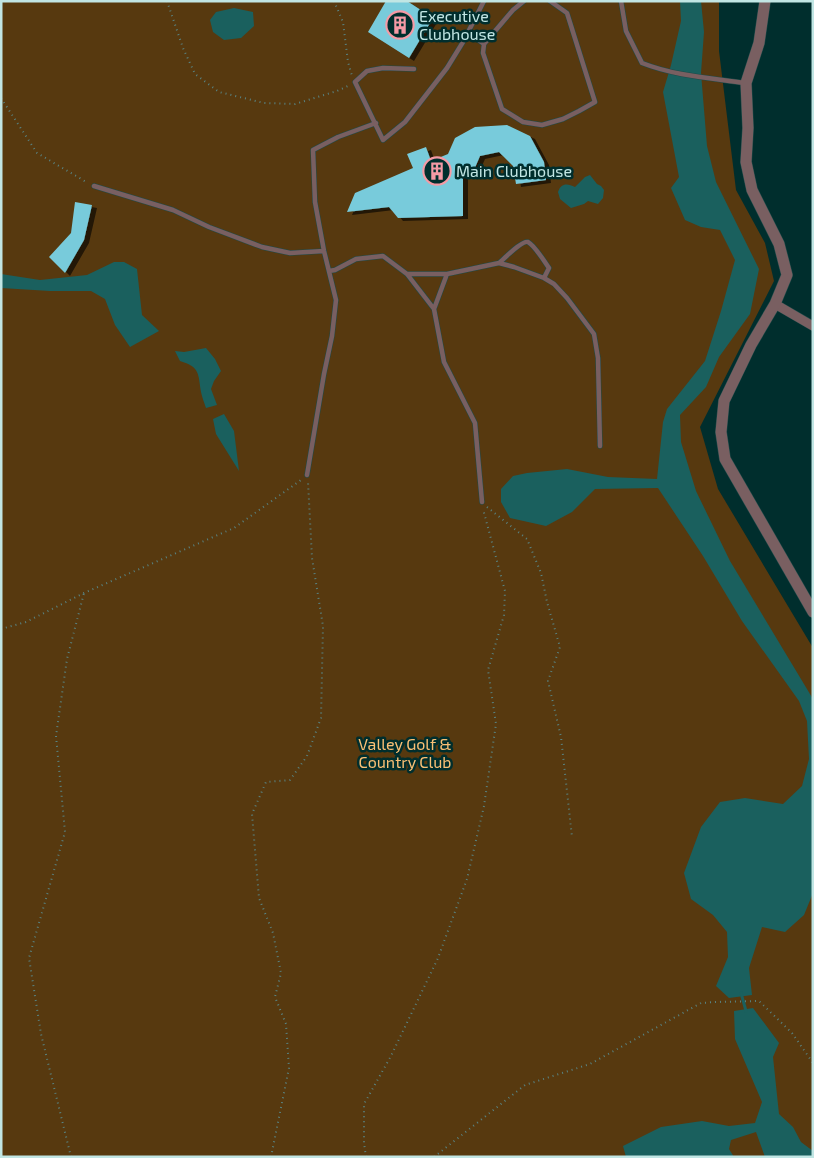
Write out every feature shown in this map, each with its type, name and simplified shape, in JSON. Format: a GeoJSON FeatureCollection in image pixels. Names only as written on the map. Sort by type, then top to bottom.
{"type":"FeatureCollection","features":[{"type":"Feature","properties":{"kind":"street"},"geometry":{"type":"LineString","coordinates":[[765,1],[759,43],[746,83],[748,128],[746,162],[752,190],[779,244],[787,275],[775,304],[724,401],[721,432],[725,459],[813,612]]}},
{"type":"Feature","properties":{"kind":"street"},"geometry":{"type":"LineString","coordinates":[[775,304],[813,326]]}},
{"type":"Feature","properties":{"kind":"lane"},"geometry":{"type":"LineString","coordinates":[[414,69],[384,68],[366,72],[355,82],[383,140],[405,122],[448,68],[484,1]]}},
{"type":"Feature","properties":{"kind":"lane"},"geometry":{"type":"LineString","coordinates":[[524,1],[513,10],[484,44],[483,53],[502,109],[523,122],[542,125],[563,119],[595,102],[567,13],[550,1]]}},
{"type":"Feature","properties":{"kind":"lane"},"geometry":{"type":"LineString","coordinates":[[621,1],[626,31],[642,63],[707,79],[746,83]]}},
{"type":"Feature","properties":{"kind":"lane"},"geometry":{"type":"LineString","coordinates":[[468,33],[484,44]]}},
{"type":"Feature","properties":{"kind":"lane"},"geometry":{"type":"LineString","coordinates":[[307,475],[332,336],[336,300],[315,202],[313,150],[338,137],[376,123]]}},
{"type":"Feature","properties":{"kind":"lane"},"geometry":{"type":"LineString","coordinates":[[94,186],[173,210],[262,247],[290,253],[324,251]]}},
{"type":"Feature","properties":{"kind":"lane"},"geometry":{"type":"LineString","coordinates":[[499,263],[520,244],[528,242],[549,268],[544,278]]}},
{"type":"Feature","properties":{"kind":"lane"},"geometry":{"type":"LineString","coordinates":[[329,271],[335,270],[356,259],[383,256],[407,274],[434,310],[444,362],[474,423],[482,502]]}},
{"type":"Feature","properties":{"kind":"lane"},"geometry":{"type":"LineString","coordinates":[[407,274],[446,274],[499,263],[544,278],[554,284],[594,334],[598,358],[600,446]]}},
{"type":"Feature","properties":{"kind":"lane"},"geometry":{"type":"LineString","coordinates":[[434,310],[446,274]]}},
{"type":"Feature","properties":{"kind":"path"},"geometry":{"type":"LineString","coordinates":[[167,1],[183,48],[195,74],[219,92],[264,103],[295,104],[336,91],[355,82],[348,62],[344,22],[334,1]]}},
{"type":"Feature","properties":{"kind":"path"},"geometry":{"type":"LineString","coordinates":[[1,98],[37,153],[94,186]]}},
{"type":"Feature","properties":{"kind":"path"},"geometry":{"type":"LineString","coordinates":[[1,629],[26,622],[84,593],[234,528],[307,475]]}},
{"type":"Feature","properties":{"kind":"path"},"geometry":{"type":"LineString","coordinates":[[271,1157],[289,1068],[286,1024],[275,997],[281,973],[273,933],[259,898],[252,814],[266,782],[290,780],[307,756],[322,718],[323,626],[312,558],[307,475]]}},
{"type":"Feature","properties":{"kind":"path"},"geometry":{"type":"LineString","coordinates":[[482,502],[527,539],[542,573],[547,602],[560,647],[548,681],[561,737],[572,837]]}},
{"type":"Feature","properties":{"kind":"path"},"geometry":{"type":"LineString","coordinates":[[366,1157],[364,1104],[391,1056],[438,958],[467,879],[484,806],[496,724],[488,670],[504,615],[505,591],[482,502]]}},
{"type":"Feature","properties":{"kind":"path"},"geometry":{"type":"LineString","coordinates":[[71,1157],[41,1034],[28,958],[65,832],[56,736],[67,659],[84,593]]}},
{"type":"Feature","properties":{"kind":"path"},"geometry":{"type":"LineString","coordinates":[[434,1157],[525,1085],[590,1064],[701,1003],[759,1002],[792,1034],[813,1062]]}},
{"type":"Feature","properties":{"kind":"green space","name":"Valley Golf & Country Club"},"geometry":{"type":"Polygon","coordinates":[[[1,1],[719,1],[719,51],[736,190],[765,243],[774,281],[700,427],[718,489],[813,648],[813,1157],[1,1157],[1,1]]]}},
{"type":"Feature","properties":{"kind":"water"},"geometry":{"type":"Polygon","coordinates":[[[680,1],[701,1],[704,32],[701,73],[707,146],[716,182],[759,269],[750,314],[719,357],[706,387],[680,415],[681,442],[696,491],[730,561],[813,699],[813,893],[804,915],[785,932],[762,927],[749,968],[752,995],[729,998],[716,986],[728,957],[727,932],[713,915],[691,899],[684,873],[701,827],[720,802],[745,798],[783,804],[802,786],[809,759],[807,721],[799,701],[742,621],[703,556],[658,488],[595,489],[572,512],[546,526],[510,518],[501,502],[501,489],[513,476],[527,473],[567,469],[608,477],[657,479],[663,422],[667,409],[705,361],[735,260],[720,230],[701,227],[685,220],[671,188],[679,177],[663,92],[681,21],[680,1]]]}},
{"type":"Feature","properties":{"kind":"water"},"geometry":{"type":"Polygon","coordinates":[[[234,8],[253,12],[254,26],[241,38],[224,40],[213,32],[210,20],[216,12],[234,8]]]}},
{"type":"Feature","properties":{"kind":"water"},"geometry":{"type":"Polygon","coordinates":[[[590,175],[604,190],[603,198],[598,204],[588,201],[571,208],[560,199],[558,192],[563,185],[567,184],[575,187],[585,177],[590,175]]]}},
{"type":"Feature","properties":{"kind":"water"},"geometry":{"type":"Polygon","coordinates":[[[114,262],[124,262],[137,269],[142,315],[159,331],[130,347],[115,325],[105,299],[91,291],[1,288],[1,274],[40,280],[87,275],[114,262]]]}},
{"type":"Feature","properties":{"kind":"water"},"geometry":{"type":"Polygon","coordinates":[[[206,348],[215,359],[221,371],[211,389],[217,405],[206,408],[195,368],[180,361],[175,351],[184,352],[206,348]]]}},
{"type":"Feature","properties":{"kind":"water"},"geometry":{"type":"Polygon","coordinates":[[[224,414],[234,431],[239,471],[216,434],[213,419],[224,414]]]}},
{"type":"Feature","properties":{"kind":"water"},"geometry":{"type":"Polygon","coordinates":[[[753,1008],[779,1043],[773,1057],[779,1114],[793,1127],[801,1142],[813,1151],[813,1157],[765,1157],[756,1132],[731,1140],[729,1149],[734,1157],[626,1157],[623,1146],[661,1127],[702,1121],[729,1126],[755,1123],[762,1102],[735,1039],[734,1011],[753,1008]]]}},
{"type":"Feature","properties":{"kind":"building","name":"Executive Clubhouse"},"geometry":{"type":"Polygon","coordinates":[[[386,1],[407,1],[433,18],[409,58],[368,32],[386,1]]]}},
{"type":"Feature","properties":{"kind":"building","name":"Main Clubhouse"},"geometry":{"type":"Polygon","coordinates":[[[507,125],[530,136],[544,162],[546,180],[516,184],[513,166],[499,152],[480,156],[474,170],[463,172],[463,216],[398,218],[389,207],[347,212],[355,193],[413,168],[407,154],[426,147],[431,161],[448,154],[455,138],[475,127],[507,125]]]}},
{"type":"Feature","properties":{"kind":"building"},"geometry":{"type":"Polygon","coordinates":[[[75,202],[92,205],[84,240],[65,273],[49,257],[71,233],[75,202]]]}},
{"type":"Feature","properties":{"kind":"waterway"},"geometry":{"type":"LineString","coordinates":[[741,993],[746,1011]]}},
{"type":"Feature","properties":{"kind":"place","name":"Executive Clubhouse"},"geometry":{"type":"Point","coordinates":[400,25]}},
{"type":"Feature","properties":{"kind":"place","name":"Main Clubhouse"},"geometry":{"type":"Point","coordinates":[437,171]}}]}
